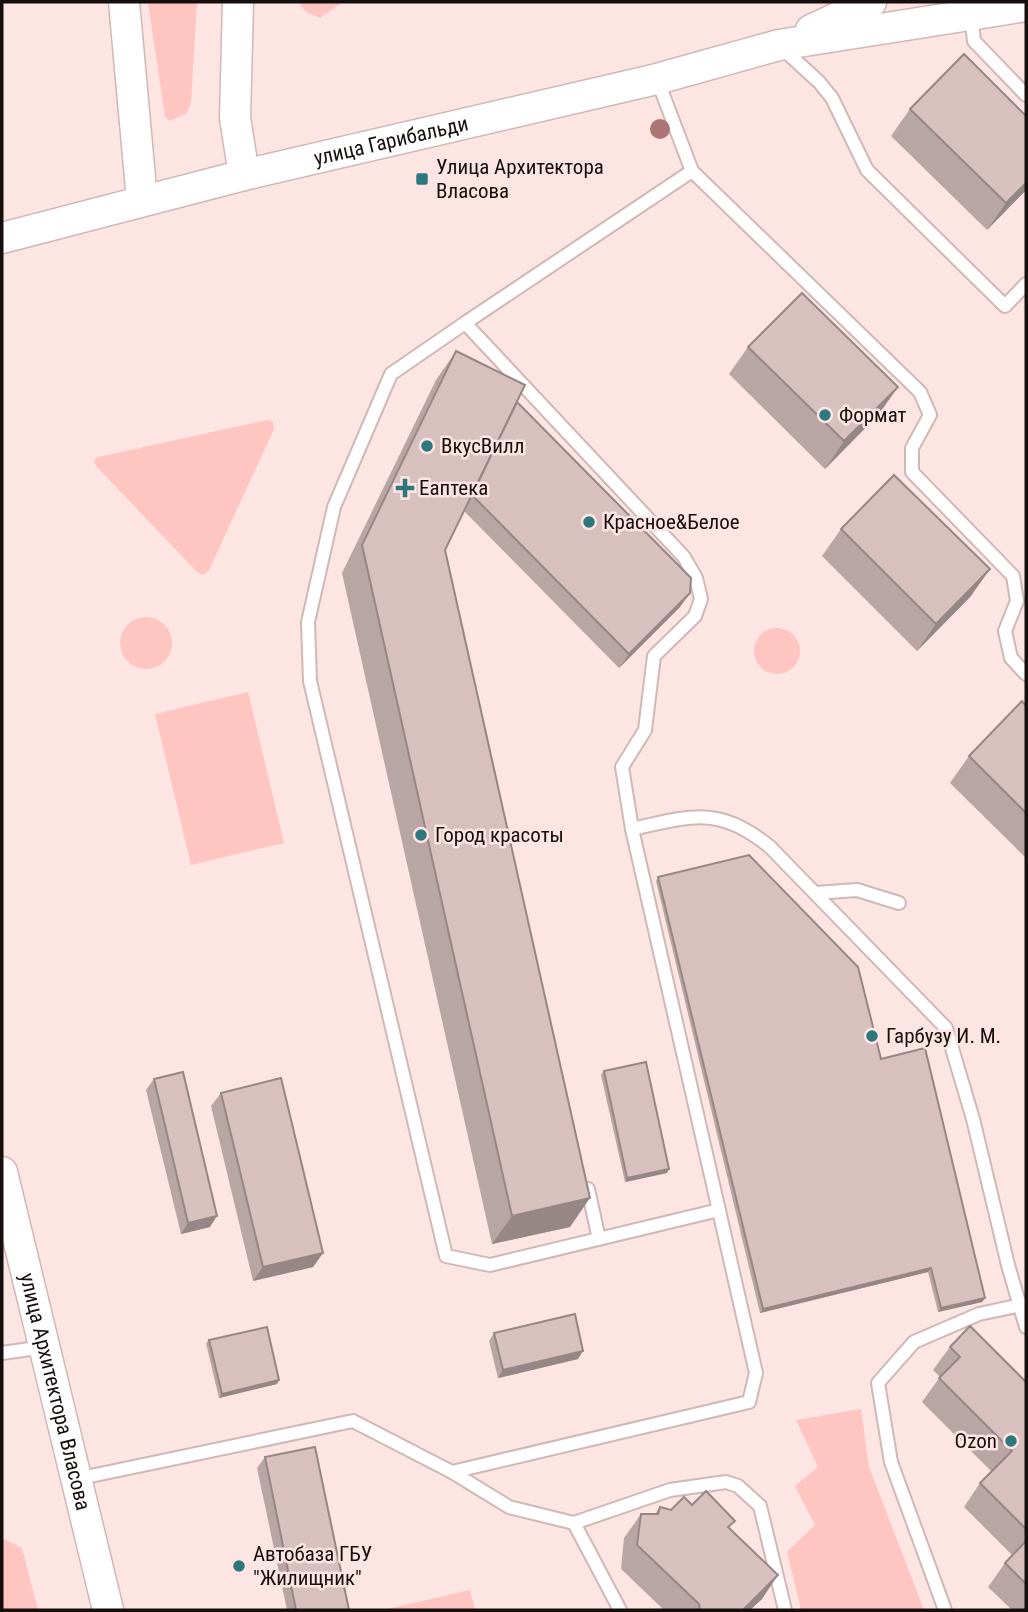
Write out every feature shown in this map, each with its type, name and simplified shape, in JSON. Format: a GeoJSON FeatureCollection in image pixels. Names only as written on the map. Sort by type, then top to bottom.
{"type":"FeatureCollection","features":[{"type":"Feature","properties":{"kind":"street"},"geometry":{"type":"LineString","coordinates":[[124,2],[142,200]]}},
{"type":"Feature","properties":{"kind":"street"},"geometry":{"type":"LineString","coordinates":[[238,2],[235,118],[244,175]]}},
{"type":"Feature","properties":{"kind":"street","name":"улица Гарибальди"},"geometry":{"type":"LineString","coordinates":[[779,45],[871,2]]}},
{"type":"Feature","properties":{"kind":"street","name":"улица Гарибальди"},"geometry":{"type":"LineString","coordinates":[[2,238],[244,175],[657,79],[779,45],[1026,6]]}},
{"type":"Feature","properties":{"kind":"street","name":"улица Архитектора Власова"},"geometry":{"type":"LineString","coordinates":[[2,1172],[108,1610]]}},
{"type":"Feature","properties":{"kind":"lane"},"geometry":{"type":"LineString","coordinates":[[971,15],[974,41],[1026,95]]}},
{"type":"Feature","properties":{"kind":"lane"},"geometry":{"type":"LineString","coordinates":[[779,45],[819,82],[832,98],[867,170],[1005,306],[1026,284]]}},
{"type":"Feature","properties":{"kind":"lane"},"geometry":{"type":"LineString","coordinates":[[657,79],[692,170],[920,392],[930,415],[912,448],[912,472],[1013,576],[1017,601],[1005,631],[1011,658],[1026,674]]}},
{"type":"Feature","properties":{"kind":"lane"},"geometry":{"type":"LineString","coordinates":[[692,170],[391,374],[334,507],[308,622],[310,681],[446,1256],[490,1265],[719,1210]]}},
{"type":"Feature","properties":{"kind":"lane"},"geometry":{"type":"LineString","coordinates":[[452,1472],[749,1402],[756,1373],[632,829],[622,767],[645,730],[654,656],[695,616],[701,600],[696,579],[684,557],[466,323]]}},
{"type":"Feature","properties":{"kind":"lane"},"geometry":{"type":"LineString","coordinates":[[632,829],[699,816],[723,820],[749,829],[946,1028],[973,1119],[1008,1265],[1023,1304],[1026,1327]]}},
{"type":"Feature","properties":{"kind":"lane"},"geometry":{"type":"LineString","coordinates":[[815,893],[857,890],[899,903]]}},
{"type":"Feature","properties":{"kind":"lane"},"geometry":{"type":"LineString","coordinates":[[588,1189],[599,1239]]}},
{"type":"Feature","properties":{"kind":"lane"},"geometry":{"type":"LineString","coordinates":[[945,1610],[891,1462],[878,1383],[914,1342],[979,1314],[1023,1304]]}},
{"type":"Feature","properties":{"kind":"lane"},"geometry":{"type":"LineString","coordinates":[[2,1353],[44,1347]]}},
{"type":"Feature","properties":{"kind":"lane"},"geometry":{"type":"LineString","coordinates":[[76,1479],[353,1421],[452,1472],[509,1507],[574,1522],[670,1490],[726,1482],[738,1486],[760,1506],[785,1610]]}},
{"type":"Feature","properties":{"kind":"lane"},"geometry":{"type":"LineString","coordinates":[[574,1522],[620,1610]]}},
{"type":"Feature","properties":{"kind":"shaded area"},"geometry":{"type":"Polygon","coordinates":[[[148,2],[197,2],[191,102],[187,113],[170,121],[165,117],[148,2]]]}},
{"type":"Feature","properties":{"kind":"shaded area"},"geometry":{"type":"Polygon","coordinates":[[[298,2],[343,2],[320,18],[306,12],[298,2]]]}},
{"type":"Feature","properties":{"kind":"shaded area"},"geometry":{"type":"Polygon","coordinates":[[[268,420],[273,422],[274,429],[209,570],[204,575],[198,573],[94,461],[98,457],[268,420]]]}},
{"type":"Feature","properties":{"kind":"shaded area"},"geometry":{"type":"Polygon","coordinates":[[[146,617],[156,619],[164,625],[170,633],[170,653],[164,661],[156,667],[146,669],[136,667],[128,661],[122,653],[120,643],[122,633],[128,625],[136,619],[146,617]]]}},
{"type":"Feature","properties":{"kind":"shaded area"},"geometry":{"type":"Polygon","coordinates":[[[777,628],[794,634],[800,651],[794,668],[777,674],[760,668],[754,651],[760,634],[777,628]]]}},
{"type":"Feature","properties":{"kind":"shaded area"},"geometry":{"type":"Polygon","coordinates":[[[248,692],[284,843],[191,865],[155,714],[248,692]]]}},
{"type":"Feature","properties":{"kind":"shaded area"},"geometry":{"type":"Polygon","coordinates":[[[861,1409],[869,1467],[924,1610],[801,1610],[787,1552],[815,1525],[795,1486],[818,1467],[796,1420],[861,1409]]]}},
{"type":"Feature","properties":{"kind":"shaded area"},"geometry":{"type":"Polygon","coordinates":[[[2,1538],[22,1548],[38,1610],[2,1610],[2,1538]]]}},
{"type":"Feature","properties":{"kind":"shaded area"},"geometry":{"type":"Polygon","coordinates":[[[470,1590],[475,1610],[383,1610],[470,1590]]]}},
{"type":"Feature","properties":{"kind":"building"},"geometry":{"type":"Polygon","coordinates":[[[964,54],[1026,116],[1026,183],[1006,203],[910,109],[964,54]]]}},
{"type":"Feature","properties":{"kind":"building"},"geometry":{"type":"Polygon","coordinates":[[[802,293],[898,387],[844,441],[748,347],[802,293]]]}},
{"type":"Feature","properties":{"kind":"building"},"geometry":{"type":"Polygon","coordinates":[[[456,351],[525,385],[445,550],[590,1198],[512,1216],[362,545],[456,351]]]}},
{"type":"Feature","properties":{"kind":"building"},"geometry":{"type":"Polygon","coordinates":[[[517,402],[691,578],[690,593],[629,654],[472,495],[517,402]]]}},
{"type":"Feature","properties":{"kind":"building"},"geometry":{"type":"Polygon","coordinates":[[[894,475],[990,569],[936,624],[841,529],[894,475]]]}},
{"type":"Feature","properties":{"kind":"building"},"geometry":{"type":"Polygon","coordinates":[[[1022,701],[1026,706],[1026,813],[969,756],[1022,701]]]}},
{"type":"Feature","properties":{"kind":"building"},"geometry":{"type":"Polygon","coordinates":[[[749,855],[858,967],[881,1059],[925,1048],[985,1298],[941,1308],[931,1268],[763,1309],[658,877],[749,855]]]}},
{"type":"Feature","properties":{"kind":"building"},"geometry":{"type":"Polygon","coordinates":[[[646,1062],[669,1169],[627,1178],[604,1071],[646,1062]]]}},
{"type":"Feature","properties":{"kind":"building"},"geometry":{"type":"Polygon","coordinates":[[[183,1072],[217,1216],[188,1223],[154,1079],[183,1072]]]}},
{"type":"Feature","properties":{"kind":"building"},"geometry":{"type":"Polygon","coordinates":[[[281,1078],[323,1253],[263,1267],[221,1093],[281,1078]]]}},
{"type":"Feature","properties":{"kind":"building"},"geometry":{"type":"Polygon","coordinates":[[[575,1314],[583,1351],[503,1370],[494,1333],[575,1314]]]}},
{"type":"Feature","properties":{"kind":"building"},"geometry":{"type":"Polygon","coordinates":[[[970,1326],[1026,1382],[1026,1529],[980,1483],[1012,1451],[939,1378],[960,1357],[950,1347],[970,1326]]]}},
{"type":"Feature","properties":{"kind":"building"},"geometry":{"type":"Polygon","coordinates":[[[267,1327],[279,1380],[222,1394],[209,1340],[267,1327]]]}},
{"type":"Feature","properties":{"kind":"building"},"geometry":{"type":"Polygon","coordinates":[[[315,1447],[349,1610],[296,1610],[265,1457],[315,1447]]]}},
{"type":"Feature","properties":{"kind":"building"},"geometry":{"type":"Polygon","coordinates":[[[706,1491],[735,1521],[728,1527],[778,1575],[743,1610],[700,1610],[699,1604],[637,1545],[641,1514],[658,1514],[660,1507],[671,1510],[684,1497],[692,1505],[706,1491]]]}},
{"type":"Feature","properties":{"kind":"building"},"geometry":{"type":"Polygon","coordinates":[[[1026,1541],[1026,1584],[1005,1563],[1026,1541]]]}},
{"type":"Feature","properties":{"kind":"place","name":"Улица Архитектора Власова"},"geometry":{"type":"Point","coordinates":[422,179]}},
{"type":"Feature","properties":{"kind":"place","name":"Формат"},"geometry":{"type":"Point","coordinates":[825,415]}},
{"type":"Feature","properties":{"kind":"place","name":"ВкусВилл"},"geometry":{"type":"Point","coordinates":[427,446]}},
{"type":"Feature","properties":{"kind":"place","name":"Еаптека"},"geometry":{"type":"Point","coordinates":[405,488]}},
{"type":"Feature","properties":{"kind":"place","name":"Красное&Белое"},"geometry":{"type":"Point","coordinates":[589,522]}},
{"type":"Feature","properties":{"kind":"place","name":"Город красоты"},"geometry":{"type":"Point","coordinates":[421,835]}},
{"type":"Feature","properties":{"kind":"place","name":"Гарбузу И. М."},"geometry":{"type":"Point","coordinates":[872,1036]}},
{"type":"Feature","properties":{"kind":"place","name":"Ozon"},"geometry":{"type":"Point","coordinates":[1011,1441]}},
{"type":"Feature","properties":{"kind":"place","name":"Автобаза ГБУ \"Жилищник\""},"geometry":{"type":"Point","coordinates":[239,1566]}}]}
